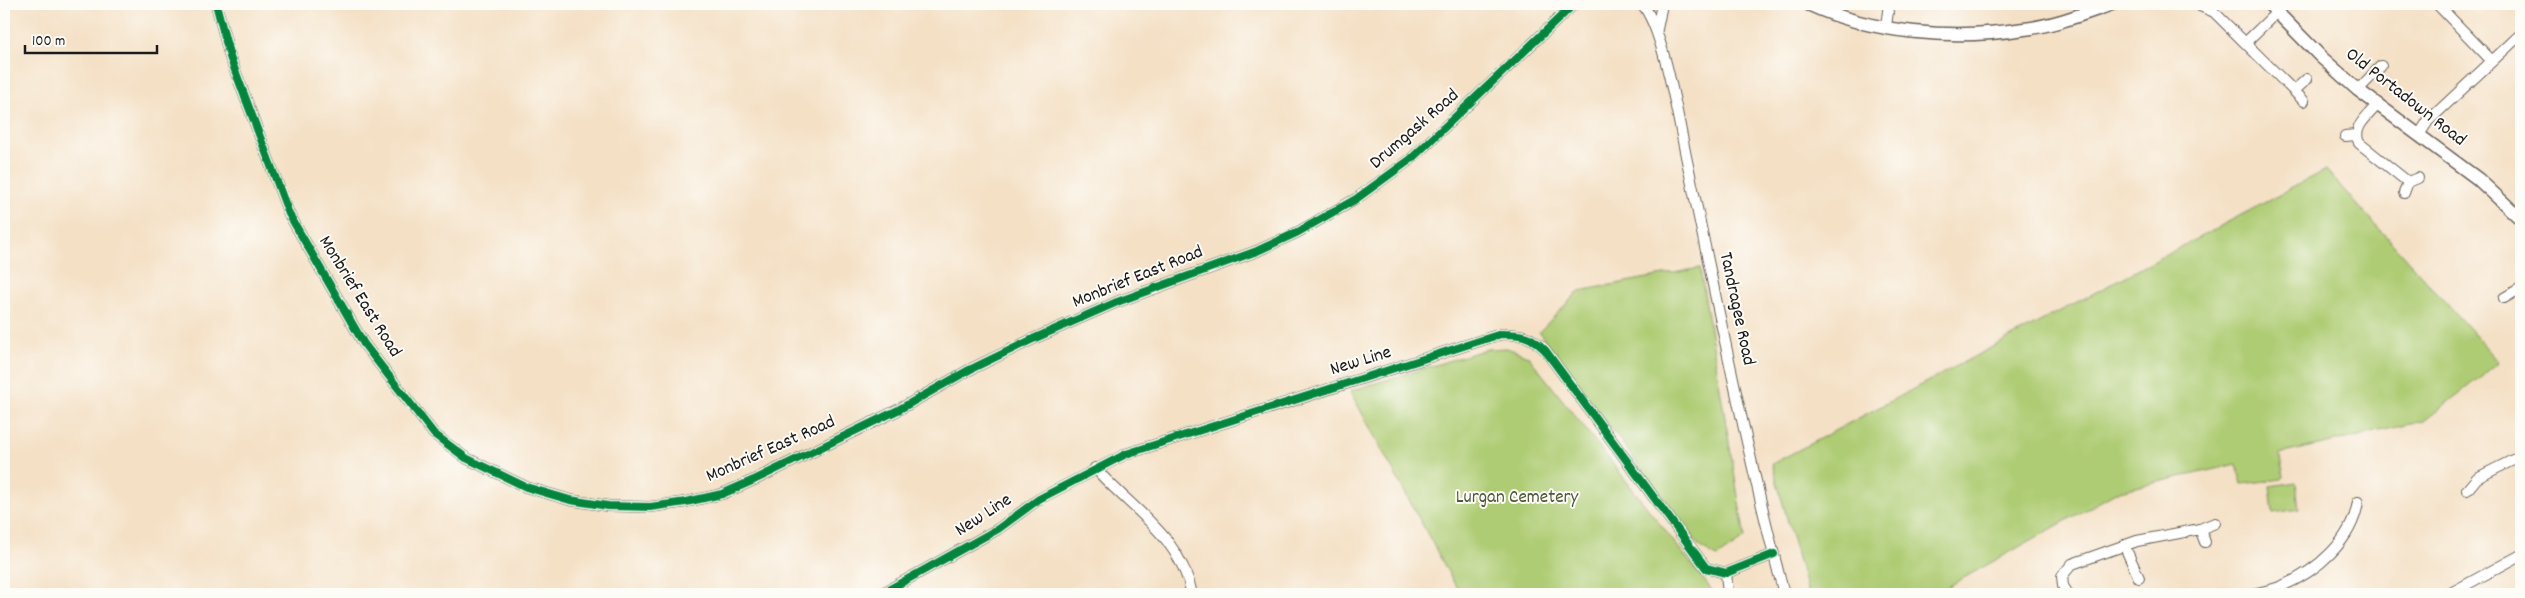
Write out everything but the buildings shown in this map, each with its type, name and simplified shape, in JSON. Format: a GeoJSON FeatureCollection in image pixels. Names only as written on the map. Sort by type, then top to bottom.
{"type":"FeatureCollection","features":[{"type":"Feature","properties":{"kind":"main road"},"geometry":{"type":"LineString","coordinates":[[1808,4],[1850,20],[1936,33],[1981,34],[2026,29],[2071,18],[2112,4]]}},
{"type":"Feature","properties":{"kind":"main road","name":"Old Portadown Road"},"geometry":{"type":"LineString","coordinates":[[2273,8],[2358,90],[2478,179],[2521,219]]}},
{"type":"Feature","properties":{"kind":"street","name":"Monbrief East Road"},"geometry":{"type":"LineString","coordinates":[[216,4],[230,57],[289,214],[364,344],[434,434],[466,458],[526,486],[570,500],[608,506],[650,507],[722,494],[890,414],[970,370],[1033,339],[1117,302],[1257,251]]}},
{"type":"Feature","properties":{"kind":"street","name":"Drumgask Road"},"geometry":{"type":"LineString","coordinates":[[1257,251],[1275,244],[1356,199],[1411,159],[1574,4]]}},
{"type":"Feature","properties":{"kind":"street","name":"Tandragee Road"},"geometry":{"type":"LineString","coordinates":[[1642,4],[1648,10],[1656,30],[1784,594]]}},
{"type":"Feature","properties":{"kind":"street","name":"Tandragee Road"},"geometry":{"type":"LineString","coordinates":[[1656,30],[1662,4]]}},
{"type":"Feature","properties":{"kind":"street"},"geometry":{"type":"LineString","coordinates":[[1886,26],[1889,4]]}},
{"type":"Feature","properties":{"kind":"street"},"geometry":{"type":"LineString","coordinates":[[2437,4],[2492,62]]}},
{"type":"Feature","properties":{"kind":"street"},"geometry":{"type":"LineString","coordinates":[[2200,6],[2217,8],[2246,42],[2304,101]]}},
{"type":"Feature","properties":{"kind":"street"},"geometry":{"type":"LineString","coordinates":[[2246,42],[2273,8]]}},
{"type":"Feature","properties":{"kind":"street"},"geometry":{"type":"LineString","coordinates":[[2419,134],[2428,121],[2521,34]]}},
{"type":"Feature","properties":{"kind":"street"},"geometry":{"type":"LineString","coordinates":[[2358,90],[2381,66]]}},
{"type":"Feature","properties":{"kind":"street"},"geometry":{"type":"LineString","coordinates":[[2295,90],[2308,79]]}},
{"type":"Feature","properties":{"kind":"street"},"geometry":{"type":"LineString","coordinates":[[2377,105],[2350,135],[2413,180],[2404,193]]}},
{"type":"Feature","properties":{"kind":"street"},"geometry":{"type":"LineString","coordinates":[[2504,298],[2521,288]]}},
{"type":"Feature","properties":{"kind":"street","name":"New Line"},"geometry":{"type":"LineString","coordinates":[[881,594],[998,529],[1039,499],[1095,468],[1126,454],[1501,334],[1519,334],[1533,338],[1545,350],[1706,568],[1726,573]]}},
{"type":"Feature","properties":{"kind":"street"},"geometry":{"type":"LineString","coordinates":[[2467,490],[2477,478],[2521,456]]}},
{"type":"Feature","properties":{"kind":"street"},"geometry":{"type":"LineString","coordinates":[[1095,468],[1117,493],[1168,539],[1189,580],[1192,594]]}},
{"type":"Feature","properties":{"kind":"street"},"geometry":{"type":"LineString","coordinates":[[2252,594],[2281,587],[2322,561],[2344,537],[2352,523],[2358,502]]}},
{"type":"Feature","properties":{"kind":"street"},"geometry":{"type":"LineString","coordinates":[[2068,594],[2063,586],[2062,576],[2072,564],[2137,541],[2200,529],[2215,523]]}},
{"type":"Feature","properties":{"kind":"street"},"geometry":{"type":"LineString","coordinates":[[2200,529],[2205,542]]}},
{"type":"Feature","properties":{"kind":"street"},"geometry":{"type":"LineString","coordinates":[[2124,545],[2140,578]]}},
{"type":"Feature","properties":{"kind":"street"},"geometry":{"type":"LineString","coordinates":[[1728,594],[1726,573],[1774,554]]}},
{"type":"Feature","properties":{"kind":"street"},"geometry":{"type":"LineString","coordinates":[[2449,594],[2521,554]]}},
{"type":"Feature","properties":{"kind":"green space"},"geometry":{"type":"Polygon","coordinates":[[[2326,170],[2499,362],[2424,421],[2279,454],[2284,477],[2282,479],[2242,484],[2237,464],[2119,491],[1935,594],[1808,594],[1772,464],[2326,170]]]}},
{"type":"Feature","properties":{"kind":"green space"},"geometry":{"type":"Polygon","coordinates":[[[1700,268],[1745,538],[1717,557],[1700,547],[1539,332],[1579,291],[1700,268]]]}},
{"type":"Feature","properties":{"kind":"green space","name":"Lurgan Cemetery"},"geometry":{"type":"Polygon","coordinates":[[[1507,348],[1528,356],[1715,594],[1460,594],[1350,391],[1487,349],[1507,348]]]}},
{"type":"Feature","properties":{"kind":"green space"},"geometry":{"type":"Polygon","coordinates":[[[2296,482],[2299,509],[2273,513],[2270,486],[2296,482]]]}},
{"type":"Feature","properties":{"kind":"cycle path"},"geometry":{"type":"LineString","coordinates":[[216,4],[230,57],[289,214],[364,344],[434,434],[466,458],[526,487],[570,500],[608,506],[650,507],[722,494],[898,410],[969,370],[1033,339],[1117,302],[1257,251],[1298,232],[1356,199],[1411,159],[1574,4]]}},
{"type":"Feature","properties":{"kind":"cycle path"},"geometry":{"type":"LineString","coordinates":[[881,594],[998,529],[1039,499],[1126,454],[1501,334],[1525,336],[1535,341],[1545,350],[1706,568],[1726,573],[1774,554]]}}]}
